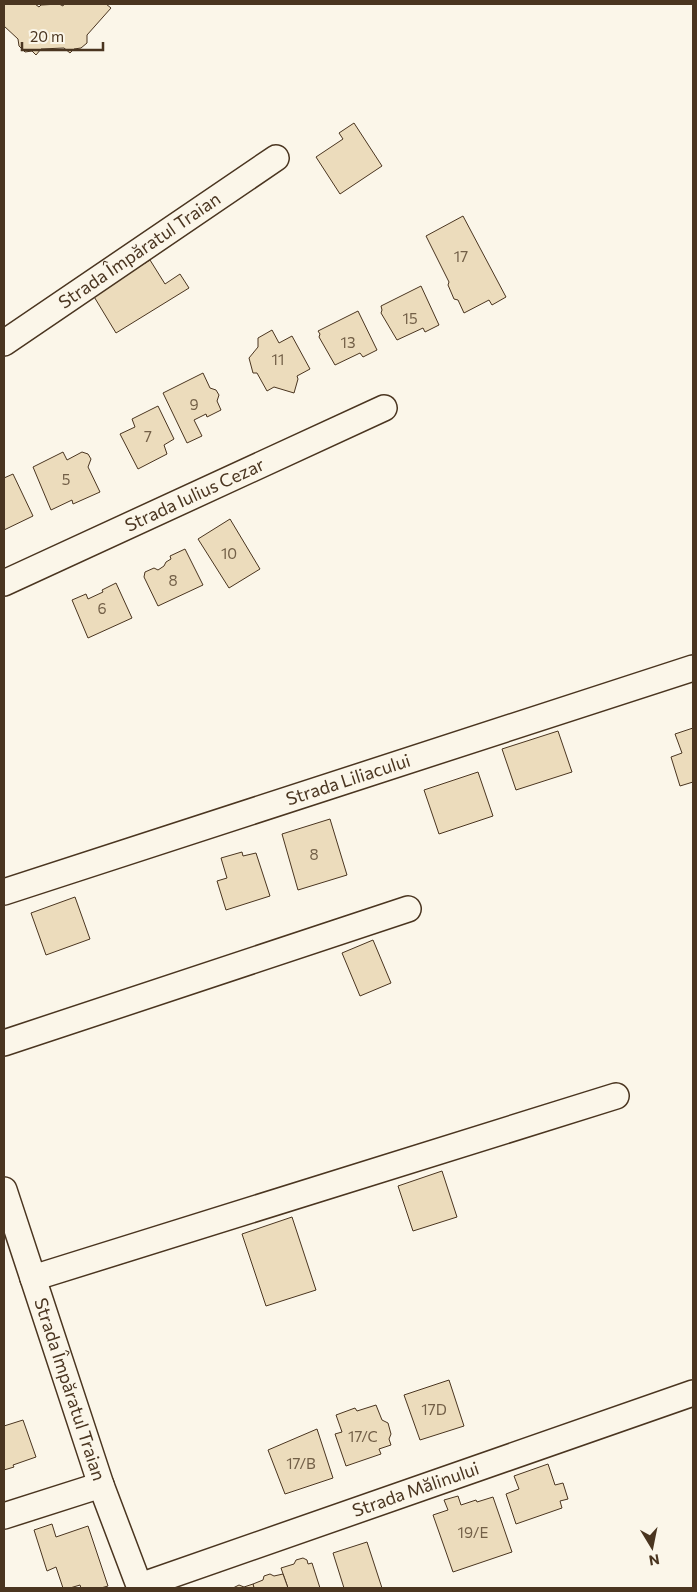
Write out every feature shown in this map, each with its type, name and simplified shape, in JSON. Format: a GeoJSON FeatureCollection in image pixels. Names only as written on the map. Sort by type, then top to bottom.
{"type":"FeatureCollection","features":[{"type":"Feature","properties":{"kind":"street","name":"Strada Împăratul Traian"},"geometry":{"type":"LineString","coordinates":[[4,343],[276,158]]}},
{"type":"Feature","properties":{"kind":"street","name":"Strada Iulius Cezar"},"geometry":{"type":"LineString","coordinates":[[4,583],[384,408]]}},
{"type":"Feature","properties":{"kind":"street","name":"Strada Liliacului"},"geometry":{"type":"LineString","coordinates":[[4,892],[693,668]]}},
{"type":"Feature","properties":{"kind":"street"},"geometry":{"type":"LineString","coordinates":[[4,1043],[408,909]]}},
{"type":"Feature","properties":{"kind":"street"},"geometry":{"type":"LineString","coordinates":[[33,1278],[616,1096]]}},
{"type":"Feature","properties":{"kind":"street","name":"Strada Împăratul Traian"},"geometry":{"type":"LineString","coordinates":[[4,1190],[100,1485],[140,1587]]}},
{"type":"Feature","properties":{"kind":"street","name":"Strada Mălinului"},"geometry":{"type":"LineString","coordinates":[[140,1587],[693,1393]]}},
{"type":"Feature","properties":{"kind":"street"},"geometry":{"type":"LineString","coordinates":[[4,1516],[100,1485]]}},
{"type":"Feature","properties":{"kind":"building"},"geometry":{"type":"Polygon","coordinates":[[[4,4],[35,4],[39,7],[41,5],[59,4],[63,6],[64,4],[106,4],[111,8],[87,35],[87,43],[81,48],[74,49],[70,53],[64,48],[41,49],[36,55],[32,51],[25,52],[19,46],[18,39],[4,26],[4,4]]]}},
{"type":"Feature","properties":{"kind":"building"},"geometry":{"type":"Polygon","coordinates":[[[354,123],[382,166],[340,194],[316,157],[343,139],[339,133],[354,123]]]}},
{"type":"Feature","properties":{"kind":"building"},"geometry":{"type":"Polygon","coordinates":[[[463,216],[506,297],[492,305],[489,300],[464,313],[458,300],[454,299],[448,285],[449,282],[426,236],[463,216]]]}},
{"type":"Feature","properties":{"kind":"building"},"geometry":{"type":"Polygon","coordinates":[[[150,260],[165,284],[180,274],[189,288],[116,333],[93,295],[150,260]]]}},
{"type":"Feature","properties":{"kind":"building"},"geometry":{"type":"Polygon","coordinates":[[[421,286],[439,325],[425,332],[423,328],[397,340],[381,313],[381,306],[421,286]]]}},
{"type":"Feature","properties":{"kind":"building"},"geometry":{"type":"Polygon","coordinates":[[[358,311],[377,350],[363,357],[360,353],[335,365],[319,337],[318,331],[358,311]]]}},
{"type":"Feature","properties":{"kind":"building"},"geometry":{"type":"Polygon","coordinates":[[[272,330],[279,343],[292,336],[310,369],[297,376],[298,379],[294,393],[274,387],[267,391],[257,373],[253,373],[249,358],[258,347],[258,338],[272,330]]]}},
{"type":"Feature","properties":{"kind":"building"},"geometry":{"type":"Polygon","coordinates":[[[203,373],[210,388],[216,390],[219,395],[217,401],[221,410],[207,417],[206,414],[194,420],[202,436],[187,443],[163,393],[203,373]]]}},
{"type":"Feature","properties":{"kind":"building"},"geometry":{"type":"Polygon","coordinates":[[[158,406],[174,439],[164,445],[167,454],[138,469],[120,434],[135,427],[132,419],[158,406]]]}},
{"type":"Feature","properties":{"kind":"building"},"geometry":{"type":"Polygon","coordinates":[[[63,452],[67,460],[82,452],[88,454],[91,459],[88,467],[100,492],[73,504],[72,500],[51,510],[33,467],[63,452]]]}},
{"type":"Feature","properties":{"kind":"building"},"geometry":{"type":"Polygon","coordinates":[[[13,474],[33,516],[4,530],[4,478],[13,474]]]}},
{"type":"Feature","properties":{"kind":"building"},"geometry":{"type":"Polygon","coordinates":[[[230,519],[260,569],[229,588],[198,539],[230,519]]]}},
{"type":"Feature","properties":{"kind":"building"},"geometry":{"type":"Polygon","coordinates":[[[185,549],[203,585],[158,606],[144,577],[145,572],[154,568],[158,570],[171,559],[170,556],[185,549]]]}},
{"type":"Feature","properties":{"kind":"building"},"geometry":{"type":"Polygon","coordinates":[[[116,583],[132,618],[88,638],[72,600],[86,594],[88,599],[116,583]]]}},
{"type":"Feature","properties":{"kind":"building"},"geometry":{"type":"Polygon","coordinates":[[[693,728],[693,782],[680,786],[671,757],[682,753],[675,734],[693,728]]]}},
{"type":"Feature","properties":{"kind":"building"},"geometry":{"type":"Polygon","coordinates":[[[558,731],[572,772],[516,790],[502,749],[558,731]]]}},
{"type":"Feature","properties":{"kind":"building"},"geometry":{"type":"Polygon","coordinates":[[[478,772],[493,816],[439,834],[424,790],[478,772]]]}},
{"type":"Feature","properties":{"kind":"building"},"geometry":{"type":"Polygon","coordinates":[[[330,819],[347,875],[298,890],[282,834],[330,819]]]}},
{"type":"Feature","properties":{"kind":"building"},"geometry":{"type":"Polygon","coordinates":[[[242,852],[243,856],[256,853],[270,896],[226,910],[217,881],[227,878],[221,858],[242,852]]]}},
{"type":"Feature","properties":{"kind":"building"},"geometry":{"type":"Polygon","coordinates":[[[75,897],[90,939],[46,955],[31,913],[75,897]]]}},
{"type":"Feature","properties":{"kind":"building"},"geometry":{"type":"Polygon","coordinates":[[[373,940],[391,983],[360,996],[342,953],[373,940]]]}},
{"type":"Feature","properties":{"kind":"building"},"geometry":{"type":"Polygon","coordinates":[[[442,1171],[457,1217],[413,1231],[398,1186],[442,1171]]]}},
{"type":"Feature","properties":{"kind":"building"},"geometry":{"type":"Polygon","coordinates":[[[292,1217],[316,1290],[266,1306],[242,1234],[292,1217]]]}},
{"type":"Feature","properties":{"kind":"building"},"geometry":{"type":"Polygon","coordinates":[[[449,1380],[464,1426],[420,1440],[404,1395],[449,1380]]]}},
{"type":"Feature","properties":{"kind":"building"},"geometry":{"type":"Polygon","coordinates":[[[376,1405],[382,1420],[388,1423],[391,1445],[379,1449],[381,1454],[346,1466],[335,1434],[342,1432],[336,1415],[355,1408],[357,1411],[376,1405]]]}},
{"type":"Feature","properties":{"kind":"building"},"geometry":{"type":"Polygon","coordinates":[[[23,1420],[36,1457],[4,1470],[4,1426],[23,1420]]]}},
{"type":"Feature","properties":{"kind":"building"},"geometry":{"type":"Polygon","coordinates":[[[317,1429],[333,1478],[285,1494],[268,1450],[317,1429]]]}},
{"type":"Feature","properties":{"kind":"building"},"geometry":{"type":"Polygon","coordinates":[[[548,1464],[555,1485],[563,1483],[568,1499],[560,1501],[562,1508],[516,1524],[506,1494],[519,1489],[514,1476],[548,1464]]]}},
{"type":"Feature","properties":{"kind":"building"},"geometry":{"type":"Polygon","coordinates":[[[458,1496],[461,1505],[493,1497],[512,1552],[453,1572],[433,1515],[448,1510],[444,1500],[458,1496]]]}},
{"type":"Feature","properties":{"kind":"building"},"geometry":{"type":"Polygon","coordinates":[[[52,1524],[56,1537],[88,1526],[108,1586],[81,1588],[80,1585],[63,1588],[56,1567],[47,1571],[34,1530],[52,1524]]]}},
{"type":"Feature","properties":{"kind":"building"},"geometry":{"type":"Polygon","coordinates":[[[367,1542],[382,1588],[344,1588],[333,1553],[367,1542]]]}},
{"type":"Feature","properties":{"kind":"building"},"geometry":{"type":"Polygon","coordinates":[[[303,1558],[307,1560],[308,1564],[312,1563],[320,1588],[288,1588],[281,1568],[294,1564],[296,1560],[303,1558]]]}},
{"type":"Feature","properties":{"kind":"building"},"geometry":{"type":"Polygon","coordinates":[[[270,1574],[274,1576],[283,1574],[288,1588],[254,1588],[253,1584],[263,1580],[264,1576],[270,1574]]]}},
{"type":"Feature","properties":{"kind":"building"},"geometry":{"type":"Polygon","coordinates":[[[253,1584],[254,1588],[233,1588],[239,1585],[244,1587],[253,1584]]]}}]}
